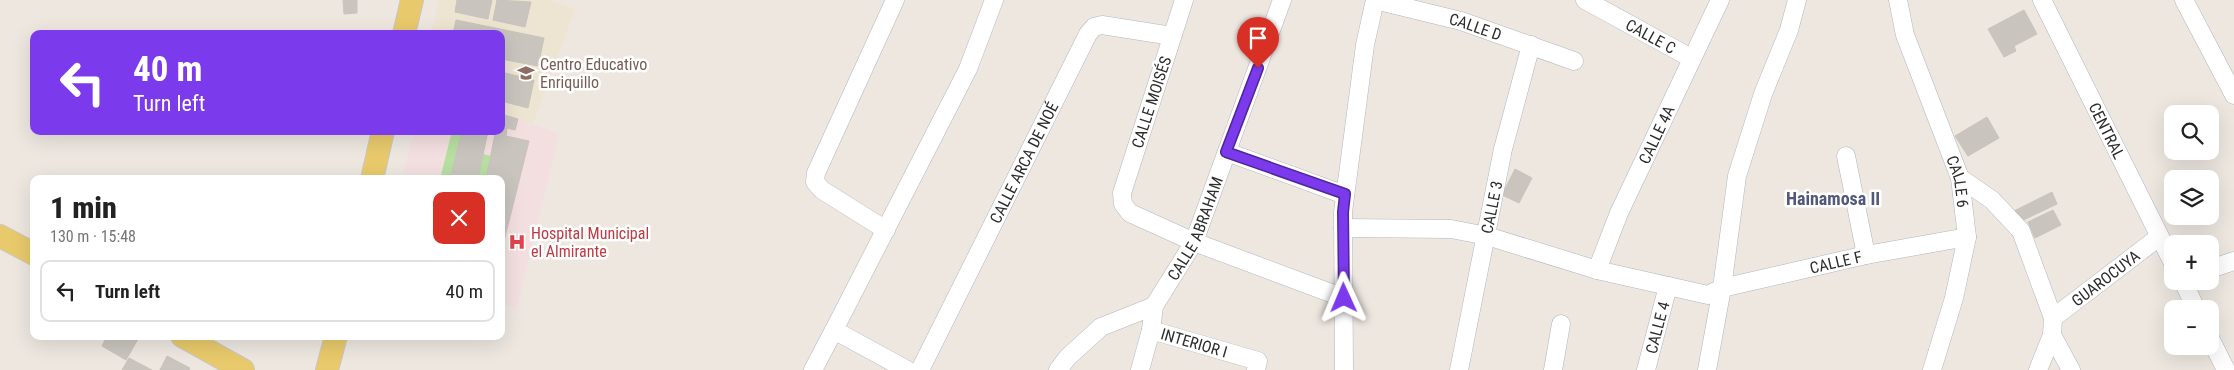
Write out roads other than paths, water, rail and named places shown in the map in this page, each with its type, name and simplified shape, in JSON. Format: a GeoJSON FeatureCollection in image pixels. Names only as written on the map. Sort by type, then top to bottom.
{"type":"FeatureCollection","features":[{"type":"Feature","properties":{"kind":"main road"},"geometry":{"type":"LineString","coordinates":[[405,30],[412,0]]}},
{"type":"Feature","properties":{"kind":"main road"},"geometry":{"type":"LineString","coordinates":[[373,175],[382,135]]}},
{"type":"Feature","properties":{"kind":"main road"},"geometry":{"type":"LineString","coordinates":[[0,236],[30,252]]}},
{"type":"Feature","properties":{"kind":"main road"},"geometry":{"type":"LineString","coordinates":[[189,340],[243,370]]}},
{"type":"Feature","properties":{"kind":"main road"},"geometry":{"type":"LineString","coordinates":[[327,370],[335,340]]}},
{"type":"Feature","properties":{"kind":"street"},"geometry":{"type":"LineString","coordinates":[[886,230],[822,190],[816,182],[816,173],[895,0]]}},
{"type":"Feature","properties":{"kind":"street"},"geometry":{"type":"LineString","coordinates":[[813,370],[968,69],[994,0]]}},
{"type":"Feature","properties":{"kind":"street","name":"CALLE MOISÉS"},"geometry":{"type":"LineString","coordinates":[[1184,0],[1122,193],[1123,204],[1130,212],[1194,242]]}},
{"type":"Feature","properties":{"kind":"street","name":"CALLE ABRAHAM"},"geometry":{"type":"LineString","coordinates":[[1140,370],[1151,330],[1154,306],[1194,242],[1282,0]]}},
{"type":"Feature","properties":{"kind":"street"},"geometry":{"type":"LineString","coordinates":[[1344,370],[1343,228],[1345,194],[1365,45],[1375,0]]}},
{"type":"Feature","properties":{"kind":"street","name":"CALLE D"},"geometry":{"type":"LineString","coordinates":[[1375,0],[1461,21],[1574,61]]}},
{"type":"Feature","properties":{"kind":"street","name":"CALLE C"},"geometry":{"type":"LineString","coordinates":[[1586,0],[1691,58]]}},
{"type":"Feature","properties":{"kind":"street","name":"CALLE 4A"},"geometry":{"type":"LineString","coordinates":[[1597,270],[1618,213],[1720,0]]}},
{"type":"Feature","properties":{"kind":"street"},"geometry":{"type":"LineString","coordinates":[[1706,370],[1715,292],[1737,176],[1763,94],[1789,30],[1797,0]]}},
{"type":"Feature","properties":{"kind":"street","name":"CALLE 6"},"geometry":{"type":"LineString","coordinates":[[1898,0],[1905,35],[1960,178],[1967,237],[1954,298],[1932,370]]}},
{"type":"Feature","properties":{"kind":"street","name":"CENTRAL"},"geometry":{"type":"LineString","coordinates":[[2042,0],[2164,246]]}},
{"type":"Feature","properties":{"kind":"street"},"geometry":{"type":"LineString","coordinates":[[2184,0],[2234,95]]}},
{"type":"Feature","properties":{"kind":"street","name":"CALLE ARCA DE NOÉ"},"geometry":{"type":"LineString","coordinates":[[920,370],[1088,34],[1094,27],[1102,25],[1172,36]]}},
{"type":"Feature","properties":{"kind":"street","name":"CALLE 3"},"geometry":{"type":"LineString","coordinates":[[1460,370],[1503,149],[1532,45]]}},
{"type":"Feature","properties":{"kind":"street"},"geometry":{"type":"LineString","coordinates":[[1226,152],[1345,194]]}},
{"type":"Feature","properties":{"kind":"street"},"geometry":{"type":"LineString","coordinates":[[1846,156],[1866,255]]}},
{"type":"Feature","properties":{"kind":"street"},"geometry":{"type":"LineString","coordinates":[[1960,178],[1992,200],[2021,231],[2052,326],[2071,370]]}},
{"type":"Feature","properties":{"kind":"street"},"geometry":{"type":"LineString","coordinates":[[1343,228],[1451,229],[1487,236],[1597,270],[1668,286],[1715,292]]}},
{"type":"Feature","properties":{"kind":"street","name":"CALLE F"},"geometry":{"type":"LineString","coordinates":[[1715,292],[1866,255],[1967,237]]}},
{"type":"Feature","properties":{"kind":"street","name":"GUAROCUYA"},"geometry":{"type":"LineString","coordinates":[[2052,326],[2159,237]]}},
{"type":"Feature","properties":{"kind":"street"},"geometry":{"type":"LineString","coordinates":[[1194,242],[1344,298]]}},
{"type":"Feature","properties":{"kind":"street"},"geometry":{"type":"LineString","coordinates":[[2219,266],[2234,261]]}},
{"type":"Feature","properties":{"kind":"street","name":"CALLE 4"},"geometry":{"type":"LineString","coordinates":[[1646,370],[1668,286]]}},
{"type":"Feature","properties":{"kind":"street"},"geometry":{"type":"LineString","coordinates":[[1058,370],[1068,357],[1101,327],[1154,306]]}},
{"type":"Feature","properties":{"kind":"street"},"geometry":{"type":"LineString","coordinates":[[1554,370],[1561,324]]}},
{"type":"Feature","properties":{"kind":"street"},"geometry":{"type":"LineString","coordinates":[[2038,370],[2052,326]]}},
{"type":"Feature","properties":{"kind":"street"},"geometry":{"type":"LineString","coordinates":[[834,330],[907,370]]}},
{"type":"Feature","properties":{"kind":"street","name":"INTERIOR I"},"geometry":{"type":"LineString","coordinates":[[1151,330],[1258,361],[1256,370]]}},
{"type":"Feature","properties":{"kind":"place","name":"Centro Educativo Enriquillo"},"geometry":{"type":"Point","coordinates":[526,73]}},
{"type":"Feature","properties":{"kind":"place","name":"Hospital Municipal el Almirante"},"geometry":{"type":"Point","coordinates":[517,242]}},
{"type":"Feature","properties":{"kind":"district","name":"Hainamosa II"},"geometry":{"type":"Point","coordinates":[1833,199]}}]}
